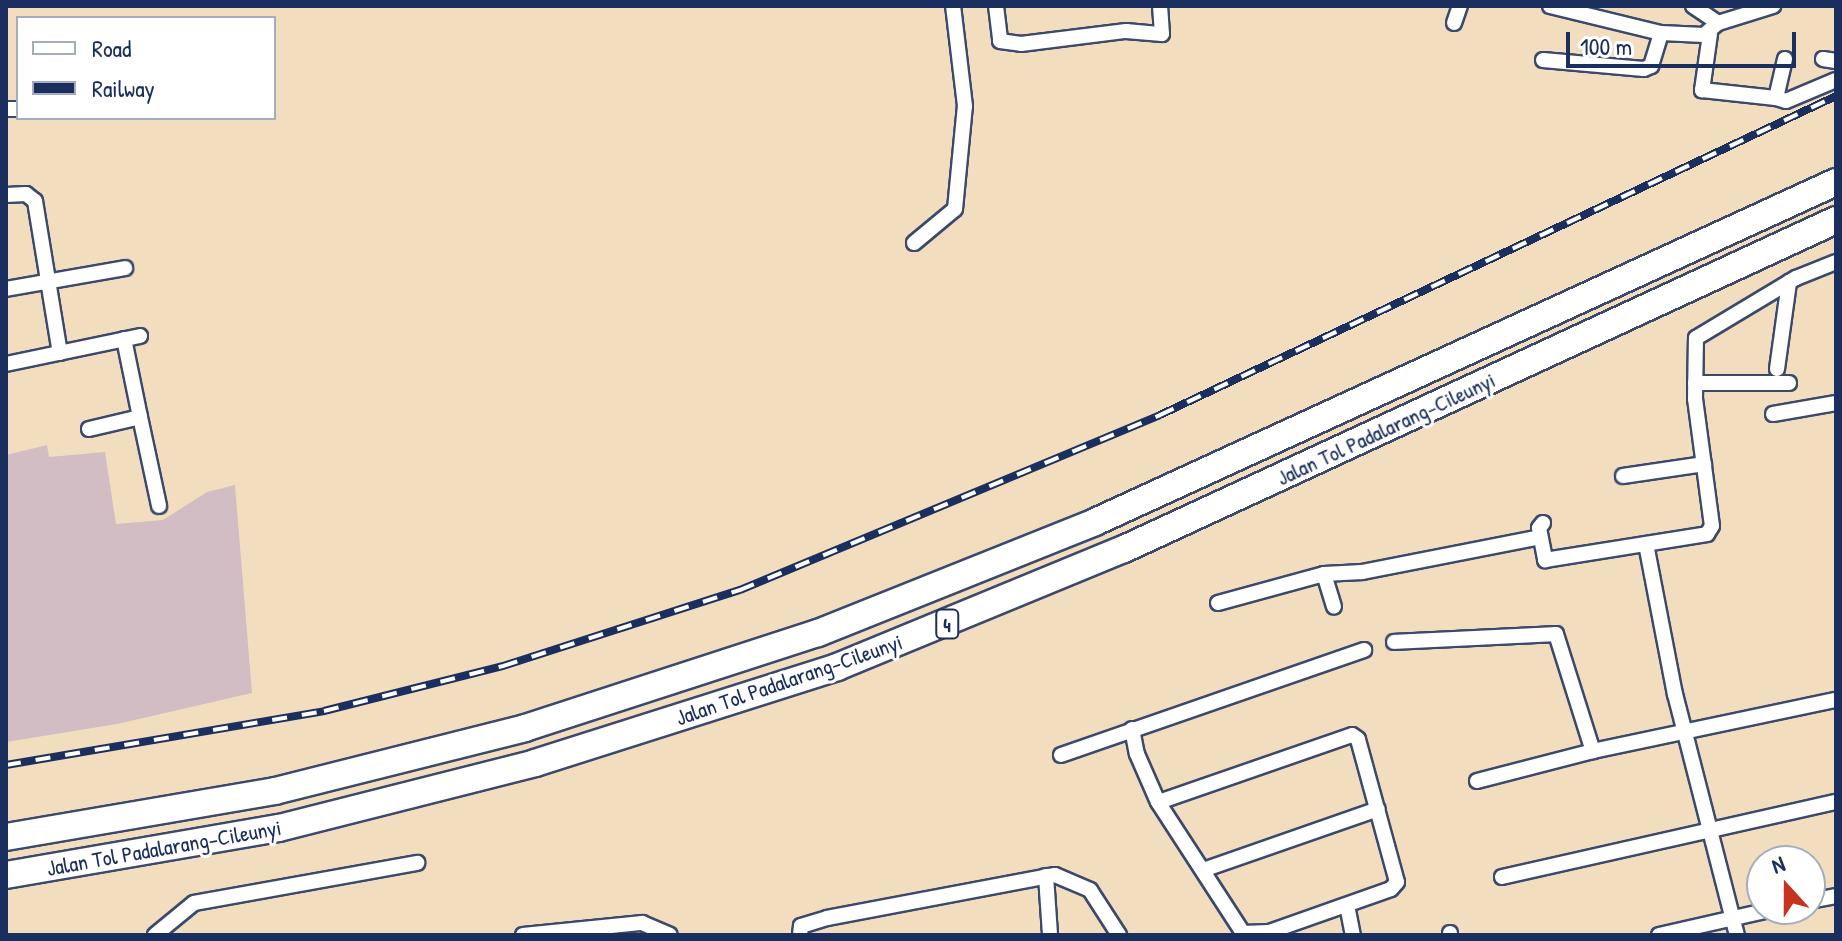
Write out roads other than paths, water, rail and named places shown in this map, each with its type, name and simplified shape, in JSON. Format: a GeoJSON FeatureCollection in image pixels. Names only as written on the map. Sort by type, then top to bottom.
{"type":"FeatureCollection","features":[{"type":"Feature","properties":{"kind":"highway","name":"Jalan Tol Padalarang–Cileunyi"},"geometry":{"type":"LineString","coordinates":[[6,837],[290,787],[525,728],[818,633],[1095,522],[1836,182]]}},
{"type":"Feature","properties":{"kind":"highway","name":"Jalan Tol Padalarang–Cileunyi"},"geometry":{"type":"LineString","coordinates":[[6,875],[279,828],[535,763],[837,667],[1124,549],[1836,220]]}},
{"type":"Feature","properties":{"kind":"street"},"geometry":{"type":"LineString","coordinates":[[914,243],[955,209],[965,106],[953,6]]}},
{"type":"Feature","properties":{"kind":"street"},"geometry":{"type":"LineString","coordinates":[[996,6],[1000,41],[1021,44],[1126,31],[1162,34],[1160,6]]}},
{"type":"Feature","properties":{"kind":"street"},"geometry":{"type":"LineString","coordinates":[[1454,23],[1460,6]]}},
{"type":"Feature","properties":{"kind":"street"},"geometry":{"type":"LineString","coordinates":[[1550,6],[1661,33],[1714,28],[1773,6]]}},
{"type":"Feature","properties":{"kind":"street"},"geometry":{"type":"LineString","coordinates":[[1693,6],[1714,28]]}},
{"type":"Feature","properties":{"kind":"street"},"geometry":{"type":"LineString","coordinates":[[1714,28],[1702,90],[1786,101],[1836,80]]}},
{"type":"Feature","properties":{"kind":"street"},"geometry":{"type":"LineString","coordinates":[[1543,60],[1644,69],[1651,66],[1661,33]]}},
{"type":"Feature","properties":{"kind":"street"},"geometry":{"type":"LineString","coordinates":[[1776,98],[1785,59]]}},
{"type":"Feature","properties":{"kind":"street"},"geometry":{"type":"LineString","coordinates":[[6,195],[26,194],[35,201],[60,353]]}},
{"type":"Feature","properties":{"kind":"street"},"geometry":{"type":"LineString","coordinates":[[1218,603],[1324,574],[1362,572],[1541,530],[1545,560],[1709,531],[1695,383],[1700,332],[1789,282],[1836,262]]}},
{"type":"Feature","properties":{"kind":"street"},"geometry":{"type":"LineString","coordinates":[[6,289],[125,268]]}},
{"type":"Feature","properties":{"kind":"street"},"geometry":{"type":"LineString","coordinates":[[1777,369],[1789,282]]}},
{"type":"Feature","properties":{"kind":"street"},"geometry":{"type":"LineString","coordinates":[[6,364],[140,336]]}},
{"type":"Feature","properties":{"kind":"street"},"geometry":{"type":"LineString","coordinates":[[124,339],[159,506]]}},
{"type":"Feature","properties":{"kind":"street"},"geometry":{"type":"LineString","coordinates":[[1695,383],[1789,383]]}},
{"type":"Feature","properties":{"kind":"street"},"geometry":{"type":"LineString","coordinates":[[1773,414],[1836,403]]}},
{"type":"Feature","properties":{"kind":"street"},"geometry":{"type":"LineString","coordinates":[[89,429],[140,417]]}},
{"type":"Feature","properties":{"kind":"street"},"geometry":{"type":"LineString","coordinates":[[1623,476],[1704,464]]}},
{"type":"Feature","properties":{"kind":"street"},"geometry":{"type":"LineString","coordinates":[[1646,544],[1675,694],[1688,731],[1737,935]]}},
{"type":"Feature","properties":{"kind":"street"},"geometry":{"type":"LineString","coordinates":[[1324,574],[1334,607]]}},
{"type":"Feature","properties":{"kind":"street"},"geometry":{"type":"LineString","coordinates":[[1394,642],[1556,634],[1593,751]]}},
{"type":"Feature","properties":{"kind":"street"},"geometry":{"type":"LineString","coordinates":[[1061,755],[1364,650]]}},
{"type":"Feature","properties":{"kind":"street"},"geometry":{"type":"LineString","coordinates":[[1477,781],[1593,751],[1836,700]]}},
{"type":"Feature","properties":{"kind":"street"},"geometry":{"type":"LineString","coordinates":[[1132,729],[1137,754],[1158,802],[1243,933],[1269,932],[1396,885],[1378,809],[1352,735],[1158,802]]}},
{"type":"Feature","properties":{"kind":"street"},"geometry":{"type":"LineString","coordinates":[[1502,877],[1836,802]]}},
{"type":"Feature","properties":{"kind":"street"},"geometry":{"type":"LineString","coordinates":[[1203,870],[1378,809]]}},
{"type":"Feature","properties":{"kind":"street"},"geometry":{"type":"LineString","coordinates":[[155,935],[194,903],[417,863]]}},
{"type":"Feature","properties":{"kind":"street"},"geometry":{"type":"LineString","coordinates":[[1046,876],[1050,935]]}},
{"type":"Feature","properties":{"kind":"street"},"geometry":{"type":"LineString","coordinates":[[800,935],[801,926],[827,918],[1046,876],[1084,884],[1119,935]]}},
{"type":"Feature","properties":{"kind":"street"},"geometry":{"type":"LineString","coordinates":[[1347,905],[1353,935]]}},
{"type":"Feature","properties":{"kind":"street"},"geometry":{"type":"LineString","coordinates":[[1659,935],[1746,914]]}},
{"type":"Feature","properties":{"kind":"street"},"geometry":{"type":"LineString","coordinates":[[827,918],[829,935]]}},
{"type":"Feature","properties":{"kind":"street"},"geometry":{"type":"LineString","coordinates":[[523,935],[642,923],[670,935]]}},
{"type":"Feature","properties":{"kind":"railway"},"geometry":{"type":"LineString","coordinates":[[6,765],[324,711],[503,666],[740,590],[1160,415],[1836,96]]}}]}
